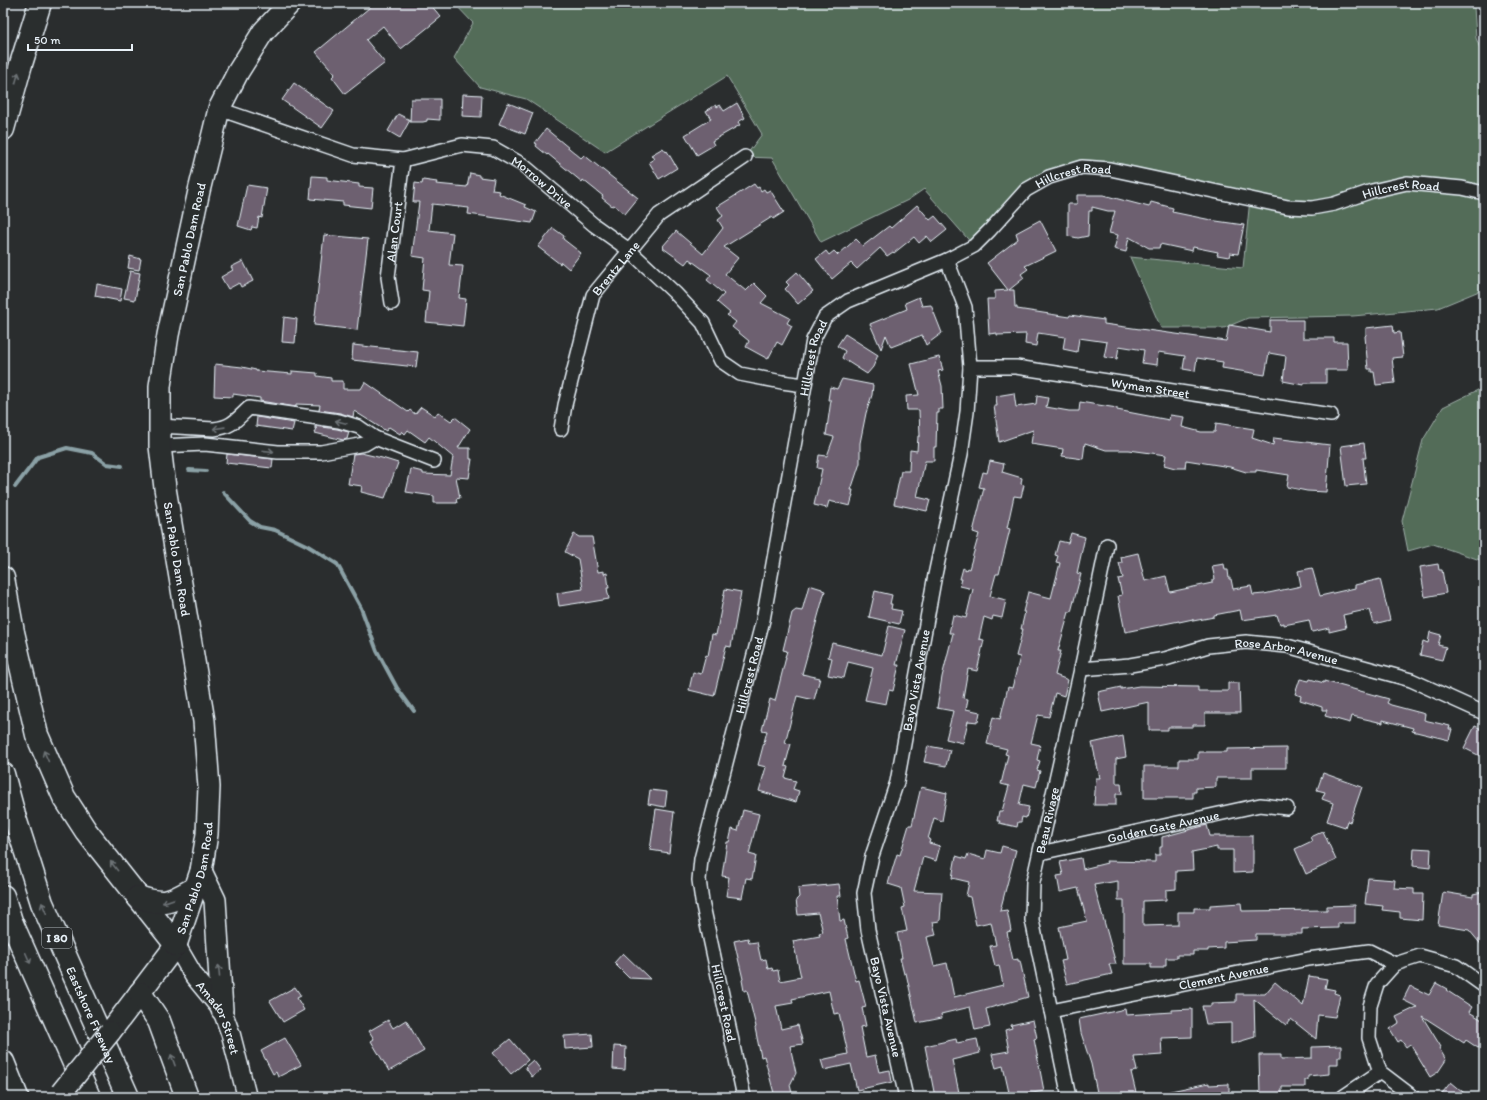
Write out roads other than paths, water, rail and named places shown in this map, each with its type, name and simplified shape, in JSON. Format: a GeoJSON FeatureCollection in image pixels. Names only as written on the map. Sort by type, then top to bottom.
{"type":"FeatureCollection","features":[{"type":"Feature","properties":{"kind":"highway"},"geometry":{"type":"LineString","coordinates":[[3,129],[40,3]]}},
{"type":"Feature","properties":{"kind":"highway"},"geometry":{"type":"LineString","coordinates":[[3,578],[13,632],[37,736],[64,797],[86,831],[176,944]]}},
{"type":"Feature","properties":{"kind":"highway","name":"Eastshore Freeway"},"geometry":{"type":"LineString","coordinates":[[3,774],[14,815],[42,903],[128,1097]]}},
{"type":"Feature","properties":{"kind":"highway"},"geometry":{"type":"LineString","coordinates":[[138,897],[162,903],[179,897],[199,879]]}},
{"type":"Feature","properties":{"kind":"highway","name":"I 80"},"geometry":{"type":"LineString","coordinates":[[3,896],[11,921],[89,1097]]}},
{"type":"Feature","properties":{"kind":"highway"},"geometry":{"type":"LineString","coordinates":[[140,993],[159,1021],[187,1097]]}},
{"type":"Feature","properties":{"kind":"highway"},"geometry":{"type":"LineString","coordinates":[[3,1062],[17,1097]]}},
{"type":"Feature","properties":{"kind":"main road","name":"San Pablo Dam Road"},"geometry":{"type":"LineString","coordinates":[[60,1095],[140,993],[176,944],[199,879],[207,834],[210,787],[204,721],[167,496],[159,436],[160,386],[168,335],[199,191],[219,109],[238,72],[262,32],[290,3]]}},
{"type":"Feature","properties":{"kind":"main road"},"geometry":{"type":"LineString","coordinates":[[199,879],[215,900],[222,1010]]}},
{"type":"Feature","properties":{"kind":"street","name":"Morrow Drive"},"geometry":{"type":"LineString","coordinates":[[219,109],[353,155],[402,160],[462,145],[493,148],[524,165],[594,225],[629,250],[675,293],[703,323],[721,361],[740,374],[804,385]]}},
{"type":"Feature","properties":{"kind":"street","name":"Brentz Lane"},"geometry":{"type":"LineString","coordinates":[[561,429],[565,405],[593,295],[658,215],[745,157]]}},
{"type":"Feature","properties":{"kind":"street","name":"Alan Court"},"geometry":{"type":"LineString","coordinates":[[392,303],[388,277],[402,160]]}},
{"type":"Feature","properties":{"kind":"street","name":"Hillcrest Road"},"geometry":{"type":"LineString","coordinates":[[744,1097],[702,901],[700,880],[701,860],[763,620],[813,340],[825,317],[848,301],[947,260],[974,246],[1026,190],[1049,177],[1082,167],[1110,169],[1288,208],[1312,208],[1334,204],[1372,191],[1407,183],[1462,188],[1484,193]]}},
{"type":"Feature","properties":{"kind":"street","name":"Bayo Vista Avenue"},"geometry":{"type":"LineString","coordinates":[[906,1097],[868,930],[864,893],[872,856],[896,782],[935,575],[961,454],[967,412],[970,367],[965,307],[947,260]]}},
{"type":"Feature","properties":{"kind":"street","name":"Wyman Street"},"geometry":{"type":"LineString","coordinates":[[970,367],[1016,367],[1330,415]]}},
{"type":"Feature","properties":{"kind":"street"},"geometry":{"type":"LineString","coordinates":[[159,436],[222,428],[231,425],[249,408],[339,421],[359,427],[375,438],[434,461]]}},
{"type":"Feature","properties":{"kind":"street"},"geometry":{"type":"LineString","coordinates":[[159,436],[204,444],[278,452],[321,452],[365,444],[375,438]]}},
{"type":"Feature","properties":{"kind":"street","name":"Beau Rivage"},"geometry":{"type":"LineString","coordinates":[[1069,1097],[1032,920],[1033,882],[1107,545]]}},
{"type":"Feature","properties":{"kind":"street","name":"Rose Arbor Avenue"},"geometry":{"type":"LineString","coordinates":[[1081,669],[1130,665],[1165,659],[1208,646],[1246,642],[1287,646],[1411,680],[1484,713]]}},
{"type":"Feature","properties":{"kind":"street","name":"Golden Gate Avenue"},"geometry":{"type":"LineString","coordinates":[[1040,853],[1260,805],[1287,808]]}},
{"type":"Feature","properties":{"kind":"street","name":"Amador Street"},"geometry":{"type":"LineString","coordinates":[[176,944],[194,976],[222,1010],[231,1035],[247,1097]]}},
{"type":"Feature","properties":{"kind":"street","name":"Clement Avenue"},"geometry":{"type":"LineString","coordinates":[[1050,1011],[1308,959],[1369,951],[1396,964]]}},
{"type":"Feature","properties":{"kind":"street"},"geometry":{"type":"LineString","coordinates":[[1414,1097],[1380,1072],[1369,1038],[1370,1006],[1377,984],[1396,964],[1420,956],[1456,966],[1484,986]]}},
{"type":"Feature","properties":{"kind":"street"},"geometry":{"type":"LineString","coordinates":[[1343,1097],[1380,1072]]}},
{"type":"Feature","properties":{"kind":"waterway"},"geometry":{"type":"LineString","coordinates":[[15,487],[38,457],[67,448],[92,453],[107,464],[122,466]]}},
{"type":"Feature","properties":{"kind":"waterway"},"geometry":{"type":"LineString","coordinates":[[189,470],[206,471]]}},
{"type":"Feature","properties":{"kind":"waterway"},"geometry":{"type":"LineString","coordinates":[[223,492],[250,521],[260,527],[275,530],[308,546],[337,564],[361,608],[377,651],[397,688],[414,711]]}}]}
